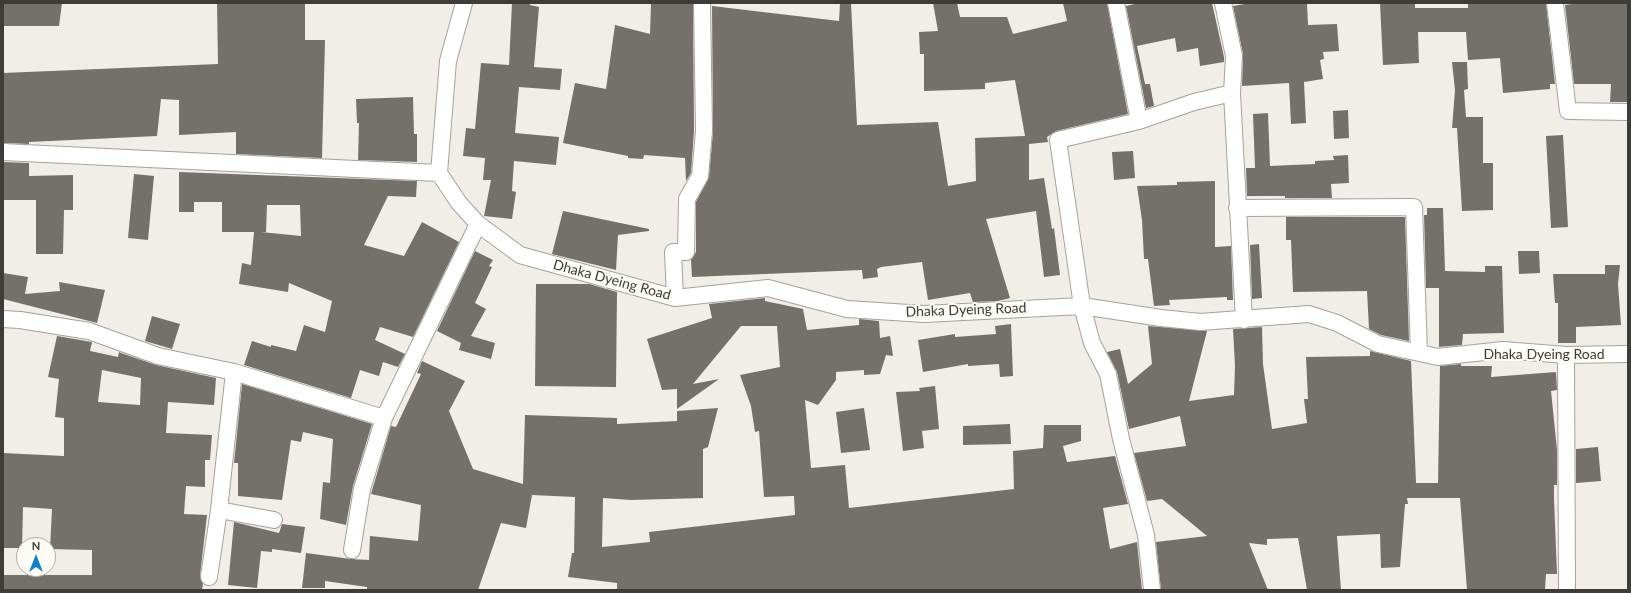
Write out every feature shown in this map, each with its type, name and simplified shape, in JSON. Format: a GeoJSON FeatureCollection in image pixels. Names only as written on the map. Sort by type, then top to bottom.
{"type":"FeatureCollection","features":[{"type":"Feature","properties":{"kind":"street"},"geometry":{"type":"LineString","coordinates":[[3,152],[439,172],[448,61],[464,3]]}},
{"type":"Feature","properties":{"kind":"street"},"geometry":{"type":"LineString","coordinates":[[675,298],[673,252],[686,252],[687,198],[700,176],[704,131],[702,3]]}},
{"type":"Feature","properties":{"kind":"street"},"geometry":{"type":"LineString","coordinates":[[1116,3],[1139,121]]}},
{"type":"Feature","properties":{"kind":"street"},"geometry":{"type":"LineString","coordinates":[[1223,3],[1234,56],[1232,93],[1244,320]]}},
{"type":"Feature","properties":{"kind":"street"},"geometry":{"type":"LineString","coordinates":[[1555,3],[1568,111],[1628,112]]}},
{"type":"Feature","properties":{"kind":"street"},"geometry":{"type":"LineString","coordinates":[[1152,590],[1146,535],[1121,439],[1108,374],[1092,342],[1082,306],[1058,140],[1139,121],[1194,102],[1232,93]]}},
{"type":"Feature","properties":{"kind":"street","name":"Dhaka Dyeing Road"},"geometry":{"type":"LineString","coordinates":[[439,172],[459,203],[478,224],[520,255],[675,298],[768,288],[848,309],[924,314],[1082,306],[1161,318],[1200,322],[1244,320],[1309,314],[1337,323],[1378,344],[1438,357],[1503,350],[1566,355],[1628,354]]}},
{"type":"Feature","properties":{"kind":"street"},"geometry":{"type":"LineString","coordinates":[[1237,208],[1414,207],[1419,353]]}},
{"type":"Feature","properties":{"kind":"street"},"geometry":{"type":"LineString","coordinates":[[352,550],[362,489],[384,418],[478,224]]}},
{"type":"Feature","properties":{"kind":"street"},"geometry":{"type":"LineString","coordinates":[[3,318],[90,331],[158,356],[234,372],[384,418]]}},
{"type":"Feature","properties":{"kind":"street"},"geometry":{"type":"LineString","coordinates":[[1566,355],[1567,590]]}},
{"type":"Feature","properties":{"kind":"street"},"geometry":{"type":"LineString","coordinates":[[208,577],[219,510],[234,372]]}},
{"type":"Feature","properties":{"kind":"street"},"geometry":{"type":"LineString","coordinates":[[219,510],[274,520]]}},
{"type":"Feature","properties":{"kind":"building"},"geometry":{"type":"Polygon","coordinates":[[[3,3],[62,3],[59,26],[3,26],[3,3]]]}},
{"type":"Feature","properties":{"kind":"building"},"geometry":{"type":"Polygon","coordinates":[[[217,3],[305,3],[305,40],[325,40],[322,158],[236,154],[236,132],[179,135],[179,100],[161,99],[157,136],[29,142],[29,144],[3,143],[3,73],[218,64],[217,3]]]}},
{"type":"Feature","properties":{"kind":"building"},"geometry":{"type":"Polygon","coordinates":[[[512,3],[530,3],[530,5],[539,7],[534,67],[562,69],[560,90],[519,87],[515,133],[559,137],[556,165],[514,161],[512,191],[516,192],[512,219],[484,216],[491,180],[483,180],[485,158],[463,156],[466,128],[475,129],[481,63],[509,65],[512,3]]]}},
{"type":"Feature","properties":{"kind":"building"},"geometry":{"type":"Polygon","coordinates":[[[840,3],[851,3],[857,125],[938,122],[948,186],[976,181],[975,138],[1025,136],[1015,80],[985,83],[985,89],[924,91],[924,54],[920,54],[919,32],[938,31],[933,3],[957,3],[960,17],[1007,17],[1013,34],[1067,21],[1063,3],[1107,3],[1128,114],[1056,131],[1047,137],[1048,142],[1029,144],[1029,180],[1044,178],[1052,229],[1054,228],[1060,275],[1044,277],[1036,211],[986,219],[1010,298],[998,301],[973,302],[970,293],[928,300],[922,262],[881,267],[877,269],[878,277],[863,279],[862,270],[692,277],[691,260],[696,252],[696,202],[709,177],[713,132],[712,6],[839,21],[840,3]]]}},
{"type":"Feature","properties":{"kind":"building"},"geometry":{"type":"Polygon","coordinates":[[[1139,3],[1212,3],[1224,57],[1224,62],[1200,66],[1198,48],[1177,52],[1175,38],[1137,46],[1145,84],[1150,84],[1154,106],[1146,108],[1126,6],[1139,3]]]}},
{"type":"Feature","properties":{"kind":"building"},"geometry":{"type":"Polygon","coordinates":[[[1250,3],[1307,3],[1308,25],[1337,24],[1339,51],[1323,52],[1324,59],[1320,60],[1323,79],[1304,82],[1306,123],[1291,124],[1289,83],[1242,86],[1243,54],[1233,6],[1250,3]]]}},
{"type":"Feature","properties":{"kind":"building"},"geometry":{"type":"Polygon","coordinates":[[[1380,3],[1415,3],[1415,8],[1468,8],[1468,3],[1546,3],[1555,84],[1550,84],[1550,89],[1503,93],[1500,58],[1468,60],[1466,32],[1418,32],[1419,63],[1383,65],[1380,3]]]}},
{"type":"Feature","properties":{"kind":"building"},"geometry":{"type":"Polygon","coordinates":[[[1579,3],[1628,3],[1628,102],[1610,102],[1611,84],[1574,84],[1565,5],[1579,3]]]}},
{"type":"Feature","properties":{"kind":"building"},"geometry":{"type":"Polygon","coordinates":[[[651,4],[693,4],[694,131],[691,173],[686,181],[685,158],[644,155],[643,159],[628,158],[628,156],[563,143],[575,83],[606,89],[615,25],[650,34],[651,4]]]}},
{"type":"Feature","properties":{"kind":"building"},"geometry":{"type":"Polygon","coordinates":[[[1452,62],[1467,62],[1468,89],[1464,90],[1466,117],[1483,117],[1483,163],[1493,163],[1493,210],[1462,211],[1457,128],[1452,128],[1455,90],[1452,62]]]}},
{"type":"Feature","properties":{"kind":"building"},"geometry":{"type":"Polygon","coordinates":[[[413,97],[414,134],[417,134],[417,162],[358,160],[359,123],[357,123],[356,99],[413,97]]]}},
{"type":"Feature","properties":{"kind":"building"},"geometry":{"type":"Polygon","coordinates":[[[1348,110],[1349,138],[1334,139],[1333,111],[1348,110]]]}},
{"type":"Feature","properties":{"kind":"building"},"geometry":{"type":"Polygon","coordinates":[[[1268,113],[1270,166],[1315,164],[1315,161],[1334,160],[1333,156],[1348,155],[1349,183],[1331,184],[1332,198],[1247,196],[1246,168],[1255,168],[1253,114],[1268,113]]]}},
{"type":"Feature","properties":{"kind":"building"},"geometry":{"type":"Polygon","coordinates":[[[1563,135],[1568,227],[1551,228],[1546,136],[1563,135]]]}},
{"type":"Feature","properties":{"kind":"building"},"geometry":{"type":"Polygon","coordinates":[[[1133,151],[1135,178],[1114,180],[1112,152],[1133,151]]]}},
{"type":"Feature","properties":{"kind":"building"},"geometry":{"type":"Polygon","coordinates":[[[3,162],[29,163],[29,176],[73,175],[73,210],[64,210],[63,254],[36,254],[36,200],[3,200],[3,162]]]}},
{"type":"Feature","properties":{"kind":"building"},"geometry":{"type":"Polygon","coordinates":[[[179,172],[417,181],[416,197],[388,196],[364,245],[404,256],[422,222],[459,242],[413,337],[380,327],[375,340],[405,354],[398,367],[383,362],[379,376],[360,370],[351,398],[244,365],[252,341],[271,347],[271,345],[296,351],[304,325],[325,332],[332,301],[289,283],[288,292],[239,284],[242,263],[251,265],[254,232],[222,232],[222,202],[194,202],[194,212],[179,212],[179,172]],[[267,205],[266,232],[261,232],[301,236],[300,205],[267,205]]]}},
{"type":"Feature","properties":{"kind":"building"},"geometry":{"type":"Polygon","coordinates":[[[134,174],[154,176],[148,240],[128,238],[134,174]]]}},
{"type":"Feature","properties":{"kind":"building"},"geometry":{"type":"Polygon","coordinates":[[[1215,181],[1215,247],[1231,246],[1233,300],[1227,300],[1227,297],[1169,300],[1170,305],[1154,306],[1148,259],[1144,259],[1142,220],[1137,186],[1177,185],[1177,182],[1215,181]]]}},
{"type":"Feature","properties":{"kind":"building"},"geometry":{"type":"Polygon","coordinates":[[[1427,208],[1443,208],[1445,271],[1485,272],[1485,266],[1502,266],[1504,333],[1463,334],[1462,345],[1439,347],[1439,288],[1426,288],[1424,215],[1427,215],[1427,208]]]}},
{"type":"Feature","properties":{"kind":"building"},"geometry":{"type":"Polygon","coordinates":[[[563,211],[649,229],[649,231],[618,235],[616,270],[552,254],[563,211]]]}},
{"type":"Feature","properties":{"kind":"building"},"geometry":{"type":"Polygon","coordinates":[[[1286,217],[1405,217],[1409,341],[1381,335],[1369,329],[1367,291],[1293,292],[1291,240],[1286,240],[1286,217]]]}},
{"type":"Feature","properties":{"kind":"building"},"geometry":{"type":"Polygon","coordinates":[[[1259,244],[1262,298],[1252,299],[1250,245],[1259,244]]]}},
{"type":"Feature","properties":{"kind":"building"},"geometry":{"type":"Polygon","coordinates":[[[475,251],[493,260],[489,266],[492,267],[475,303],[486,309],[471,336],[495,343],[491,359],[459,350],[461,343],[437,331],[475,251]]]}},
{"type":"Feature","properties":{"kind":"building"},"geometry":{"type":"Polygon","coordinates":[[[1518,251],[1539,251],[1540,273],[1519,274],[1518,251]]]}},
{"type":"Feature","properties":{"kind":"building"},"geometry":{"type":"Polygon","coordinates":[[[1605,265],[1620,265],[1618,284],[1621,325],[1576,327],[1576,343],[1558,343],[1558,303],[1555,303],[1553,274],[1605,274],[1605,265]]]}},
{"type":"Feature","properties":{"kind":"building"},"geometry":{"type":"Polygon","coordinates":[[[3,273],[28,277],[25,294],[60,291],[59,282],[105,290],[97,323],[3,299],[3,273]]]}},
{"type":"Feature","properties":{"kind":"building"},"geometry":{"type":"Polygon","coordinates":[[[536,284],[589,284],[617,292],[616,387],[535,386],[536,284]]]}},
{"type":"Feature","properties":{"kind":"building"},"geometry":{"type":"Polygon","coordinates":[[[765,298],[765,301],[803,309],[807,330],[859,325],[859,319],[879,321],[880,338],[890,336],[893,356],[886,355],[880,374],[864,375],[864,370],[836,372],[836,380],[818,405],[805,400],[811,468],[845,465],[849,508],[1014,489],[1013,451],[1043,448],[1044,425],[1081,425],[1081,441],[1063,446],[1067,462],[1115,456],[1128,504],[1103,508],[1110,549],[1137,542],[1142,590],[617,590],[617,583],[568,577],[572,553],[574,553],[575,497],[532,495],[526,528],[501,523],[478,590],[367,590],[367,587],[325,581],[325,588],[302,588],[306,553],[369,560],[370,536],[418,541],[421,505],[371,494],[391,426],[396,427],[421,374],[417,373],[422,361],[465,381],[449,411],[473,469],[523,484],[525,415],[617,418],[617,424],[677,421],[677,411],[718,408],[708,447],[703,449],[703,498],[631,500],[603,498],[602,547],[650,542],[649,532],[795,515],[794,496],[764,497],[759,431],[755,432],[751,406],[740,375],[780,367],[777,326],[741,326],[693,384],[719,379],[677,409],[677,389],[662,390],[647,339],[712,318],[709,304],[765,298]]]}},
{"type":"Feature","properties":{"kind":"building"},"geometry":{"type":"Polygon","coordinates":[[[152,316],[180,324],[172,349],[145,341],[152,316]]]}},
{"type":"Feature","properties":{"kind":"building"},"geometry":{"type":"Polygon","coordinates":[[[1011,324],[1013,376],[1000,377],[999,364],[968,366],[968,364],[923,372],[918,340],[955,334],[955,337],[996,334],[995,326],[1011,324]]]}},
{"type":"Feature","properties":{"kind":"building"},"geometry":{"type":"Polygon","coordinates":[[[1148,326],[1207,331],[1189,401],[1234,395],[1235,366],[1233,329],[1262,327],[1263,364],[1272,429],[1307,423],[1304,399],[1308,399],[1306,357],[1370,356],[1370,351],[1411,361],[1416,483],[1438,483],[1440,366],[1461,364],[1461,366],[1492,366],[1491,377],[1556,372],[1557,390],[1551,391],[1557,450],[1557,485],[1554,485],[1554,499],[1557,574],[1546,574],[1545,590],[1467,590],[1460,498],[1407,498],[1408,504],[1405,504],[1400,567],[1381,568],[1380,534],[1337,536],[1341,590],[1307,590],[1298,538],[1267,539],[1267,545],[1249,543],[1268,590],[1161,590],[1156,542],[1207,536],[1162,499],[1147,501],[1134,453],[1186,446],[1180,416],[1129,429],[1117,372],[1107,352],[1120,349],[1128,384],[1152,364],[1148,326]]]}},
{"type":"Feature","properties":{"kind":"building"},"geometry":{"type":"Polygon","coordinates":[[[57,336],[92,342],[90,351],[118,357],[119,352],[156,365],[216,378],[214,405],[168,402],[166,433],[212,435],[210,460],[205,460],[205,487],[186,486],[184,514],[207,515],[200,576],[203,584],[202,590],[3,590],[3,575],[16,575],[16,577],[56,577],[56,575],[92,575],[92,550],[56,549],[56,537],[51,537],[52,509],[23,507],[22,537],[16,537],[16,548],[3,548],[3,453],[64,456],[64,418],[55,417],[59,379],[48,377],[57,336]],[[102,370],[98,402],[140,405],[141,378],[102,370]]]}},
{"type":"Feature","properties":{"kind":"building"},"geometry":{"type":"Polygon","coordinates":[[[242,384],[372,424],[353,486],[346,525],[320,519],[323,482],[330,483],[333,439],[303,432],[301,442],[291,440],[282,500],[238,496],[238,463],[234,463],[242,384]]]}},
{"type":"Feature","properties":{"kind":"building"},"geometry":{"type":"Polygon","coordinates":[[[935,386],[939,429],[922,431],[924,448],[903,451],[896,392],[920,391],[919,388],[935,386]]]}},
{"type":"Feature","properties":{"kind":"building"},"geometry":{"type":"Polygon","coordinates":[[[864,408],[870,450],[841,453],[836,412],[864,408]]]}},
{"type":"Feature","properties":{"kind":"building"},"geometry":{"type":"Polygon","coordinates":[[[1010,424],[1011,444],[963,445],[963,426],[1010,424]]]}},
{"type":"Feature","properties":{"kind":"building"},"geometry":{"type":"Polygon","coordinates":[[[1598,447],[1601,481],[1576,483],[1576,449],[1598,447]]]}},
{"type":"Feature","properties":{"kind":"building"},"geometry":{"type":"Polygon","coordinates":[[[234,522],[279,533],[282,524],[305,527],[301,553],[272,549],[272,552],[261,551],[257,588],[228,585],[234,522]]]}}]}
